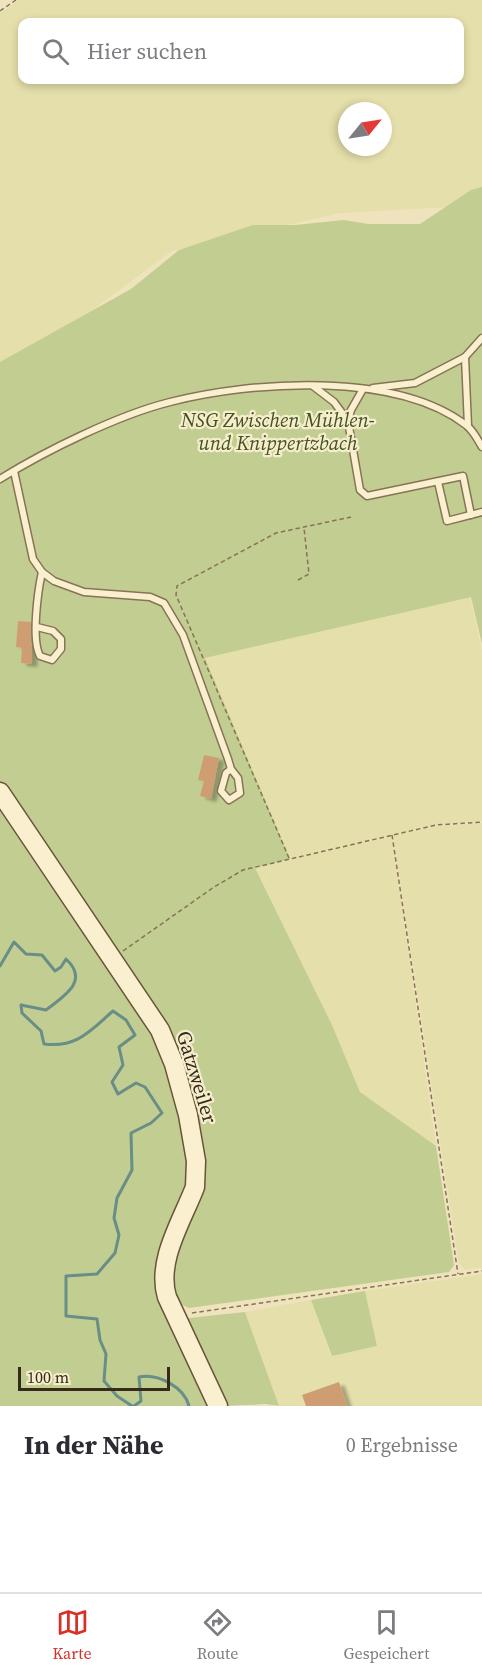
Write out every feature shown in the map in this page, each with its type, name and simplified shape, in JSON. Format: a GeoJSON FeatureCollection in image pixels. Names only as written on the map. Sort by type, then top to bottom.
{"type":"FeatureCollection","features":[{"type":"Feature","properties":{"kind":"street","name":"Gatzweiler"},"geometry":{"type":"LineString","coordinates":[[0,792],[113,957],[160,1030],[169,1049],[188,1115],[196,1161],[195,1187],[164,1265],[164,1288],[218,1406]]}},
{"type":"Feature","properties":{"kind":"lane"},"geometry":{"type":"LineString","coordinates":[[363,389],[415,382],[465,357],[482,338]]}},
{"type":"Feature","properties":{"kind":"lane"},"geometry":{"type":"LineString","coordinates":[[465,357],[468,426]]}},
{"type":"Feature","properties":{"kind":"lane"},"geometry":{"type":"LineString","coordinates":[[312,386],[334,402],[348,421]]}},
{"type":"Feature","properties":{"kind":"lane"},"geometry":{"type":"LineString","coordinates":[[0,479],[115,421],[168,402],[223,390],[312,386],[394,393],[423,401],[468,426],[482,447]]}},
{"type":"Feature","properties":{"kind":"lane"},"geometry":{"type":"LineString","coordinates":[[363,389],[351,410],[348,421],[360,490],[367,496],[463,477],[471,515]]}},
{"type":"Feature","properties":{"kind":"lane"},"geometry":{"type":"LineString","coordinates":[[14,471],[33,559],[42,572],[54,581],[84,592],[150,597],[164,603],[183,635],[231,769],[238,778],[240,793],[229,800],[222,794],[221,786],[226,773],[231,769]]}},
{"type":"Feature","properties":{"kind":"lane"},"geometry":{"type":"LineString","coordinates":[[438,482],[447,521],[482,512]]}},
{"type":"Feature","properties":{"kind":"lane"},"geometry":{"type":"LineString","coordinates":[[37,627],[53,631],[61,639],[61,649],[52,660],[44,659],[38,652],[37,627],[42,572]]}},
{"type":"Feature","properties":{"kind":"path"},"geometry":{"type":"LineString","coordinates":[[0,11],[16,0]]}},
{"type":"Feature","properties":{"kind":"path"},"geometry":{"type":"LineString","coordinates":[[289,858],[176,595],[177,586],[276,533],[351,517]]}},
{"type":"Feature","properties":{"kind":"path"},"geometry":{"type":"LineString","coordinates":[[298,580],[309,574],[304,527]]}},
{"type":"Feature","properties":{"kind":"path"},"geometry":{"type":"LineString","coordinates":[[113,957],[214,886],[243,870],[436,825],[482,822]]}},
{"type":"Feature","properties":{"kind":"path"},"geometry":{"type":"LineString","coordinates":[[392,835],[458,1274]]}},
{"type":"Feature","properties":{"kind":"path"},"geometry":{"type":"LineString","coordinates":[[175,1316],[482,1271]]}},
{"type":"Feature","properties":{"kind":"shaded area"},"geometry":{"type":"Polygon","coordinates":[[[19,0],[482,0],[482,191],[458,198],[450,207],[341,213],[172,251],[87,314],[0,366],[0,13],[19,0]]]}},
{"type":"Feature","properties":{"kind":"shaded area"},"geometry":{"type":"Polygon","coordinates":[[[459,547],[482,651],[482,821],[435,825],[346,846],[392,836],[436,1146],[361,1094],[332,1025],[255,868],[289,859],[205,658],[310,634],[310,625],[459,547]]]}},
{"type":"Feature","properties":{"kind":"shaded area"},"geometry":{"type":"Polygon","coordinates":[[[482,823],[482,1267],[466,1270],[459,1264],[393,836],[435,826],[482,823]]]}},
{"type":"Feature","properties":{"kind":"shaded area"},"geometry":{"type":"Polygon","coordinates":[[[482,1274],[482,1406],[279,1406],[245,1312],[311,1300],[331,1356],[377,1346],[365,1291],[482,1274]]]}},
{"type":"Feature","properties":{"kind":"green space","name":"NSG Zwischen Mühlen- und Knippertzbach"},"geometry":{"type":"Polygon","coordinates":[[[482,187],[482,644],[471,597],[205,658],[290,859],[255,868],[332,1025],[360,1092],[436,1146],[454,1265],[449,1272],[189,1308],[176,1302],[164,1265],[195,1187],[174,1064],[0,792],[0,362],[131,289],[179,250],[253,225],[295,225],[344,220],[368,224],[420,224],[471,190],[482,187]]]}},
{"type":"Feature","properties":{"kind":"green space"},"geometry":{"type":"Polygon","coordinates":[[[0,797],[156,1033],[194,1161],[160,1268],[213,1406],[0,1406],[0,797]]]}},
{"type":"Feature","properties":{"kind":"green space"},"geometry":{"type":"Polygon","coordinates":[[[365,1291],[377,1346],[332,1356],[311,1300],[365,1291]]]}},
{"type":"Feature","properties":{"kind":"green space"},"geometry":{"type":"Polygon","coordinates":[[[245,1312],[279,1406],[266,1404],[223,1406],[180,1319],[245,1312]]]}},
{"type":"Feature","properties":{"kind":"building"},"geometry":{"type":"Polygon","coordinates":[[[18,621],[31,622],[32,664],[21,663],[22,648],[16,647],[18,621]]]}},
{"type":"Feature","properties":{"kind":"building"},"geometry":{"type":"Polygon","coordinates":[[[204,755],[219,758],[211,799],[200,796],[204,781],[198,780],[204,755]]]}},
{"type":"Feature","properties":{"kind":"building"},"geometry":{"type":"Polygon","coordinates":[[[339,1382],[347,1406],[306,1406],[302,1395],[339,1382]]]}},
{"type":"Feature","properties":{"kind":"waterway"},"geometry":{"type":"LineString","coordinates":[[0,966],[14,942],[26,954],[42,955],[55,971],[66,959],[76,974],[72,988],[46,1010],[21,1005],[22,1013],[41,1031],[44,1044],[55,1045],[74,1041],[90,1031],[113,1011],[126,1020],[135,1035],[119,1047],[123,1065],[112,1082],[118,1094],[136,1083],[145,1087],[162,1113],[151,1123],[131,1133],[132,1170],[117,1198],[114,1218],[119,1235],[115,1253],[97,1274],[66,1276],[66,1316],[97,1319],[100,1340],[106,1354],[104,1381],[117,1396],[132,1406]]}},
{"type":"Feature","properties":{"kind":"waterway"},"geometry":{"type":"LineString","coordinates":[[134,1406],[141,1401],[139,1377],[146,1376],[162,1379],[176,1387],[189,1406]]}}]}
